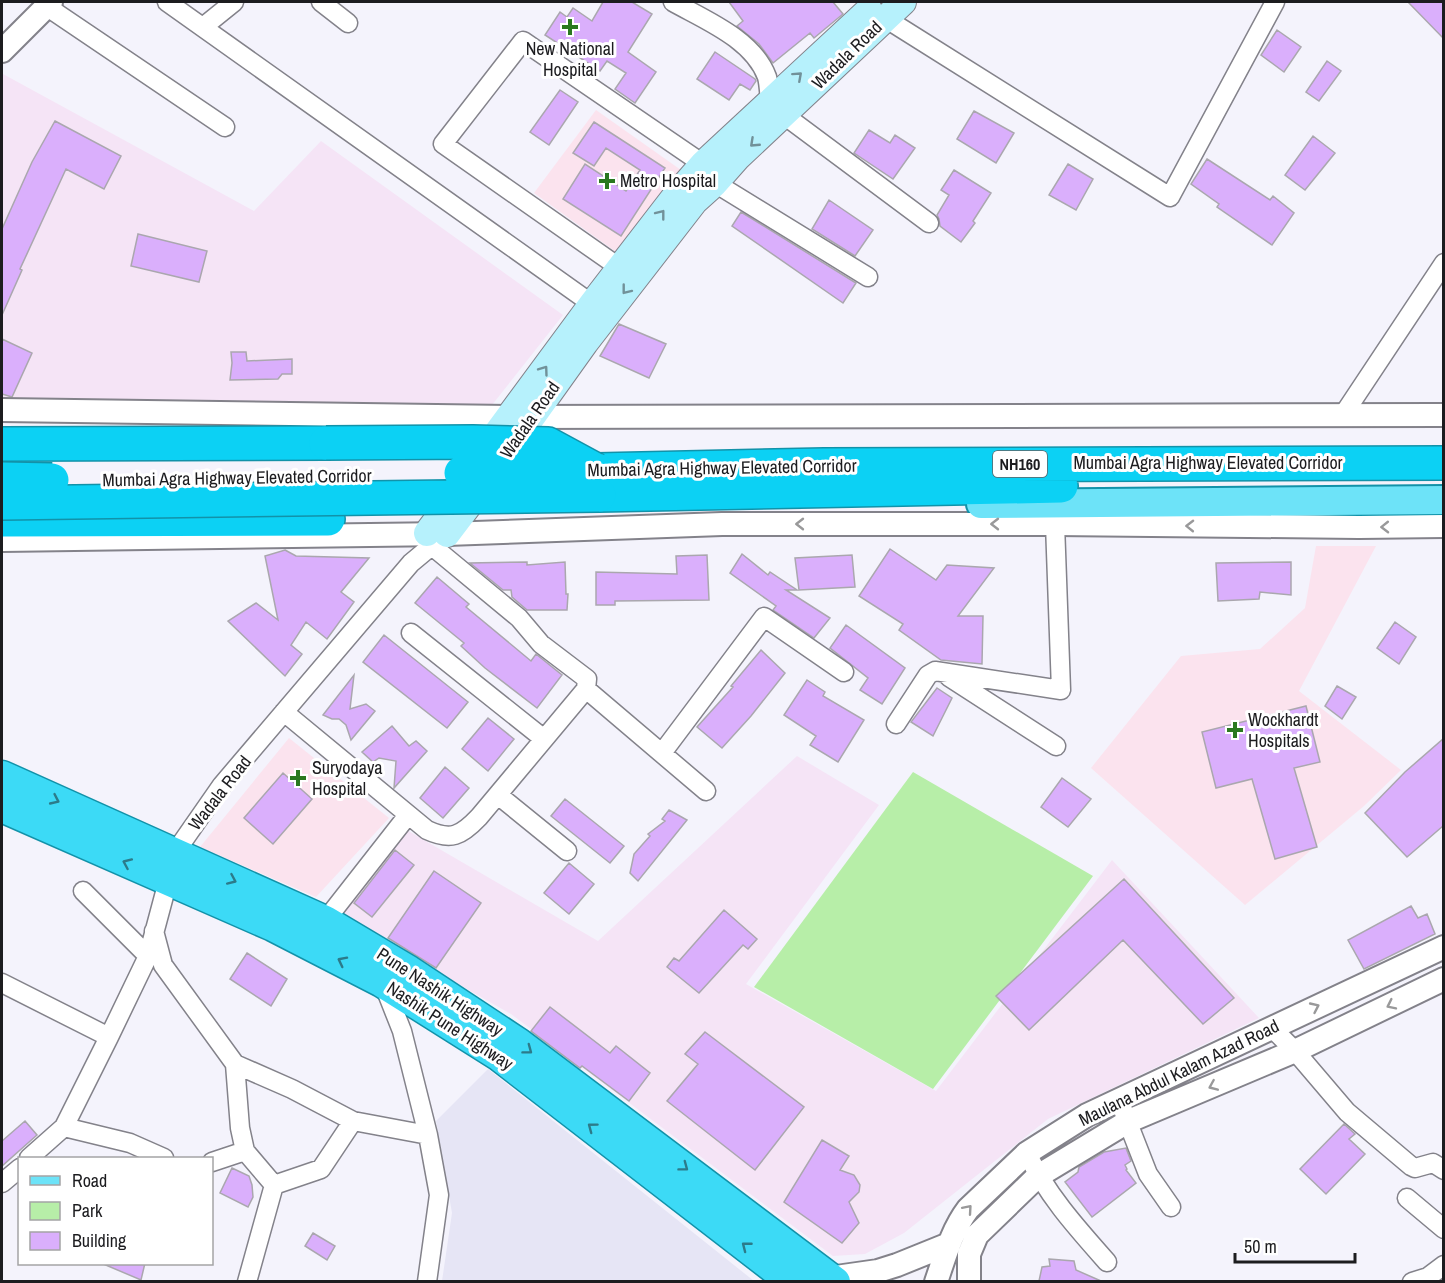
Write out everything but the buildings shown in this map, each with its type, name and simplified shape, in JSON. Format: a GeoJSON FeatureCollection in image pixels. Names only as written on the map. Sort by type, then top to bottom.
{"type":"FeatureCollection","features":[{"type":"Feature","properties":{"kind":"highway"},"geometry":{"type":"LineString","coordinates":[[2,444],[473,442],[549,444],[598,483],[540,511],[507,517],[2,520]]}},
{"type":"Feature","properties":{"kind":"highway","name":"Mumbai Agra Highway Elevated Corridor"},"geometry":{"type":"LineString","coordinates":[[2,502],[598,483],[835,465],[1443,463]]}},
{"type":"Feature","properties":{"kind":"highway","name":"Mumbai Agra Highway Elevated Corridor"},"geometry":{"type":"LineString","coordinates":[[2,479],[1443,485]]}},
{"type":"Feature","properties":{"kind":"highway","name":"Pune Nashik Highway"},"geometry":{"type":"LineString","coordinates":[[2,776],[171,868],[325,921],[410,971],[518,1043],[832,1280]]}},
{"type":"Feature","properties":{"kind":"highway","name":"Nashik Pune Highway"},"geometry":{"type":"LineString","coordinates":[[2,807],[171,868],[273,926],[382,982],[498,1055],[792,1281]]}},
{"type":"Feature","properties":{"kind":"main road","name":"Wadala Road"},"geometry":{"type":"LineString","coordinates":[[521,417],[592,304],[676,195],[709,174],[884,8]]}},
{"type":"Feature","properties":{"kind":"main road","name":"Wadala Road"},"geometry":{"type":"LineString","coordinates":[[521,417],[585,343],[695,201],[709,174]]}},
{"type":"Feature","properties":{"kind":"main road"},"geometry":{"type":"LineString","coordinates":[[444,526],[521,417]]}},
{"type":"Feature","properties":{"kind":"main road"},"geometry":{"type":"LineString","coordinates":[[2,459],[1443,449]]}},
{"type":"Feature","properties":{"kind":"main road"},"geometry":{"type":"LineString","coordinates":[[2,511],[444,526],[1443,500]]}},
{"type":"Feature","properties":{"kind":"street"},"geometry":{"type":"LineString","coordinates":[[167,2],[592,304]]}},
{"type":"Feature","properties":{"kind":"street"},"geometry":{"type":"LineString","coordinates":[[203,27],[234,2]]}},
{"type":"Feature","properties":{"kind":"street"},"geometry":{"type":"LineString","coordinates":[[321,2],[348,23]]}},
{"type":"Feature","properties":{"kind":"street"},"geometry":{"type":"LineString","coordinates":[[673,2],[721,29],[742,45],[758,61],[767,78],[777,108],[929,223]]}},
{"type":"Feature","properties":{"kind":"street"},"geometry":{"type":"LineString","coordinates":[[884,8],[1170,197],[1275,2]]}},
{"type":"Feature","properties":{"kind":"street"},"geometry":{"type":"LineString","coordinates":[[2,51],[49,4],[225,127]]}},
{"type":"Feature","properties":{"kind":"street"},"geometry":{"type":"LineString","coordinates":[[620,268],[443,144],[523,41],[709,174],[868,277]]}},
{"type":"Feature","properties":{"kind":"street"},"geometry":{"type":"LineString","coordinates":[[1343,415],[1443,263]]}},
{"type":"Feature","properties":{"kind":"street"},"geometry":{"type":"LineString","coordinates":[[2,410],[521,417],[1443,416]]}},
{"type":"Feature","properties":{"kind":"street"},"geometry":{"type":"LineString","coordinates":[[2,540],[444,526],[722,524],[1055,524],[1359,528],[1443,526]]}},
{"type":"Feature","properties":{"kind":"street"},"geometry":{"type":"LineString","coordinates":[[896,724],[928,675],[935,671],[1061,690],[1055,524]]}},
{"type":"Feature","properties":{"kind":"street"},"geometry":{"type":"LineString","coordinates":[[284,712],[408,815],[427,830],[440,836],[454,836],[468,829],[498,795],[586,689],[587,679],[541,644],[444,526]]}},
{"type":"Feature","properties":{"kind":"street","name":"Wadala Road"},"geometry":{"type":"LineString","coordinates":[[64,1127],[148,956],[171,868],[222,785],[444,526]]}},
{"type":"Feature","properties":{"kind":"street"},"geometry":{"type":"LineString","coordinates":[[662,753],[764,617],[844,672]]}},
{"type":"Feature","properties":{"kind":"street"},"geometry":{"type":"LineString","coordinates":[[411,633],[544,739]]}},
{"type":"Feature","properties":{"kind":"street"},"geometry":{"type":"LineString","coordinates":[[943,673],[1056,746]]}},
{"type":"Feature","properties":{"kind":"street"},"geometry":{"type":"LineString","coordinates":[[586,689],[706,790]]}},
{"type":"Feature","properties":{"kind":"street"},"geometry":{"type":"LineString","coordinates":[[498,795],[567,852]]}},
{"type":"Feature","properties":{"kind":"street"},"geometry":{"type":"LineString","coordinates":[[325,921],[408,815]]}},
{"type":"Feature","properties":{"kind":"street"},"geometry":{"type":"LineString","coordinates":[[83,891],[148,956]]}},
{"type":"Feature","properties":{"kind":"street"},"geometry":{"type":"LineString","coordinates":[[154,932],[163,965],[236,1064],[292,1089],[353,1121],[428,1135]]}},
{"type":"Feature","properties":{"kind":"street","name":"Maulana Abdul Kalam Azad Road"},"geometry":{"type":"LineString","coordinates":[[936,1281],[949,1244],[968,1209],[1027,1153],[1088,1115],[1443,947]]}},
{"type":"Feature","properties":{"kind":"street"},"geometry":{"type":"LineString","coordinates":[[969,1281],[969,1254],[977,1235],[1038,1176],[1129,1121],[1295,1051],[1443,979]]}},
{"type":"Feature","properties":{"kind":"street"},"geometry":{"type":"LineString","coordinates":[[382,982],[402,1032],[428,1135],[439,1196],[427,1281]]}},
{"type":"Feature","properties":{"kind":"street"},"geometry":{"type":"LineString","coordinates":[[2,983],[109,1037]]}},
{"type":"Feature","properties":{"kind":"street"},"geometry":{"type":"LineString","coordinates":[[1272,1028],[1295,1051],[1347,1112],[1411,1167],[1415,1168],[1433,1162],[1443,1170]]}},
{"type":"Feature","properties":{"kind":"street"},"geometry":{"type":"LineString","coordinates":[[236,1064],[240,1128],[245,1151],[274,1185]]}},
{"type":"Feature","properties":{"kind":"street"},"geometry":{"type":"LineString","coordinates":[[1118,1101],[1129,1121],[1148,1174],[1171,1207]]}},
{"type":"Feature","properties":{"kind":"street"},"geometry":{"type":"LineString","coordinates":[[274,1185],[321,1169],[353,1121]]}},
{"type":"Feature","properties":{"kind":"street"},"geometry":{"type":"LineString","coordinates":[[30,1157],[64,1127],[130,1143],[162,1157]]}},
{"type":"Feature","properties":{"kind":"street"},"geometry":{"type":"LineString","coordinates":[[213,1162],[245,1151]]}},
{"type":"Feature","properties":{"kind":"street"},"geometry":{"type":"LineString","coordinates":[[1027,1153],[1038,1176],[1058,1206],[1107,1262]]}},
{"type":"Feature","properties":{"kind":"street"},"geometry":{"type":"LineString","coordinates":[[3,1180],[18,1169]]}},
{"type":"Feature","properties":{"kind":"street"},"geometry":{"type":"LineString","coordinates":[[247,1281],[274,1185]]}},
{"type":"Feature","properties":{"kind":"street"},"geometry":{"type":"LineString","coordinates":[[1407,1198],[1443,1229]]}},
{"type":"Feature","properties":{"kind":"street"},"geometry":{"type":"LineString","coordinates":[[832,1280],[897,1265],[949,1244]]}},
{"type":"Feature","properties":{"kind":"street"},"geometry":{"type":"LineString","coordinates":[[1424,1280],[1443,1265]]}},
{"type":"Feature","properties":{"kind":"shaded area"},"geometry":{"type":"Polygon","coordinates":[[[3,74],[254,211],[321,141],[563,315],[492,405],[2,400],[3,74]]]}},
{"type":"Feature","properties":{"kind":"shaded area","name":"Metro Hospital"},"geometry":{"type":"Polygon","coordinates":[[[596,110],[681,170],[616,252],[534,193],[596,110]]]}},
{"type":"Feature","properties":{"kind":"shaded area","name":"Wockhardt Hospitals"},"geometry":{"type":"Polygon","coordinates":[[[1316,546],[1376,546],[1299,691],[1401,770],[1364,806],[1245,905],[1091,768],[1181,656],[1260,649],[1305,608],[1316,546]]]}},
{"type":"Feature","properties":{"kind":"shaded area","name":"Suryodaya Hospital"},"geometry":{"type":"Polygon","coordinates":[[[289,738],[389,818],[316,897],[200,847],[289,738]]]}},
{"type":"Feature","properties":{"kind":"shaded area"},"geometry":{"type":"Polygon","coordinates":[[[797,756],[879,805],[746,984],[936,1091],[1112,860],[1259,1018],[1048,1119],[904,1233],[865,1254],[833,1256],[511,1014],[338,916],[405,829],[598,941],[797,756]]]}},
{"type":"Feature","properties":{"kind":"shaded area"},"geometry":{"type":"Polygon","coordinates":[[[488,1069],[754,1281],[442,1281],[452,1213],[436,1121],[488,1069]]]}},
{"type":"Feature","properties":{"kind":"green space"},"geometry":{"type":"Polygon","coordinates":[[[913,772],[1093,876],[933,1089],[754,987],[913,772]]]}},
{"type":"Feature","properties":{"kind":"place","name":"New National Hospital"},"geometry":{"type":"Point","coordinates":[570,27]}},
{"type":"Feature","properties":{"kind":"place","name":"Metro Hospital"},"geometry":{"type":"Point","coordinates":[607,181]}},
{"type":"Feature","properties":{"kind":"place","name":"Wockhardt Hospitals"},"geometry":{"type":"Point","coordinates":[1235,730]}},
{"type":"Feature","properties":{"kind":"place","name":"Suryodaya Hospital"},"geometry":{"type":"Point","coordinates":[298,778]}}]}
